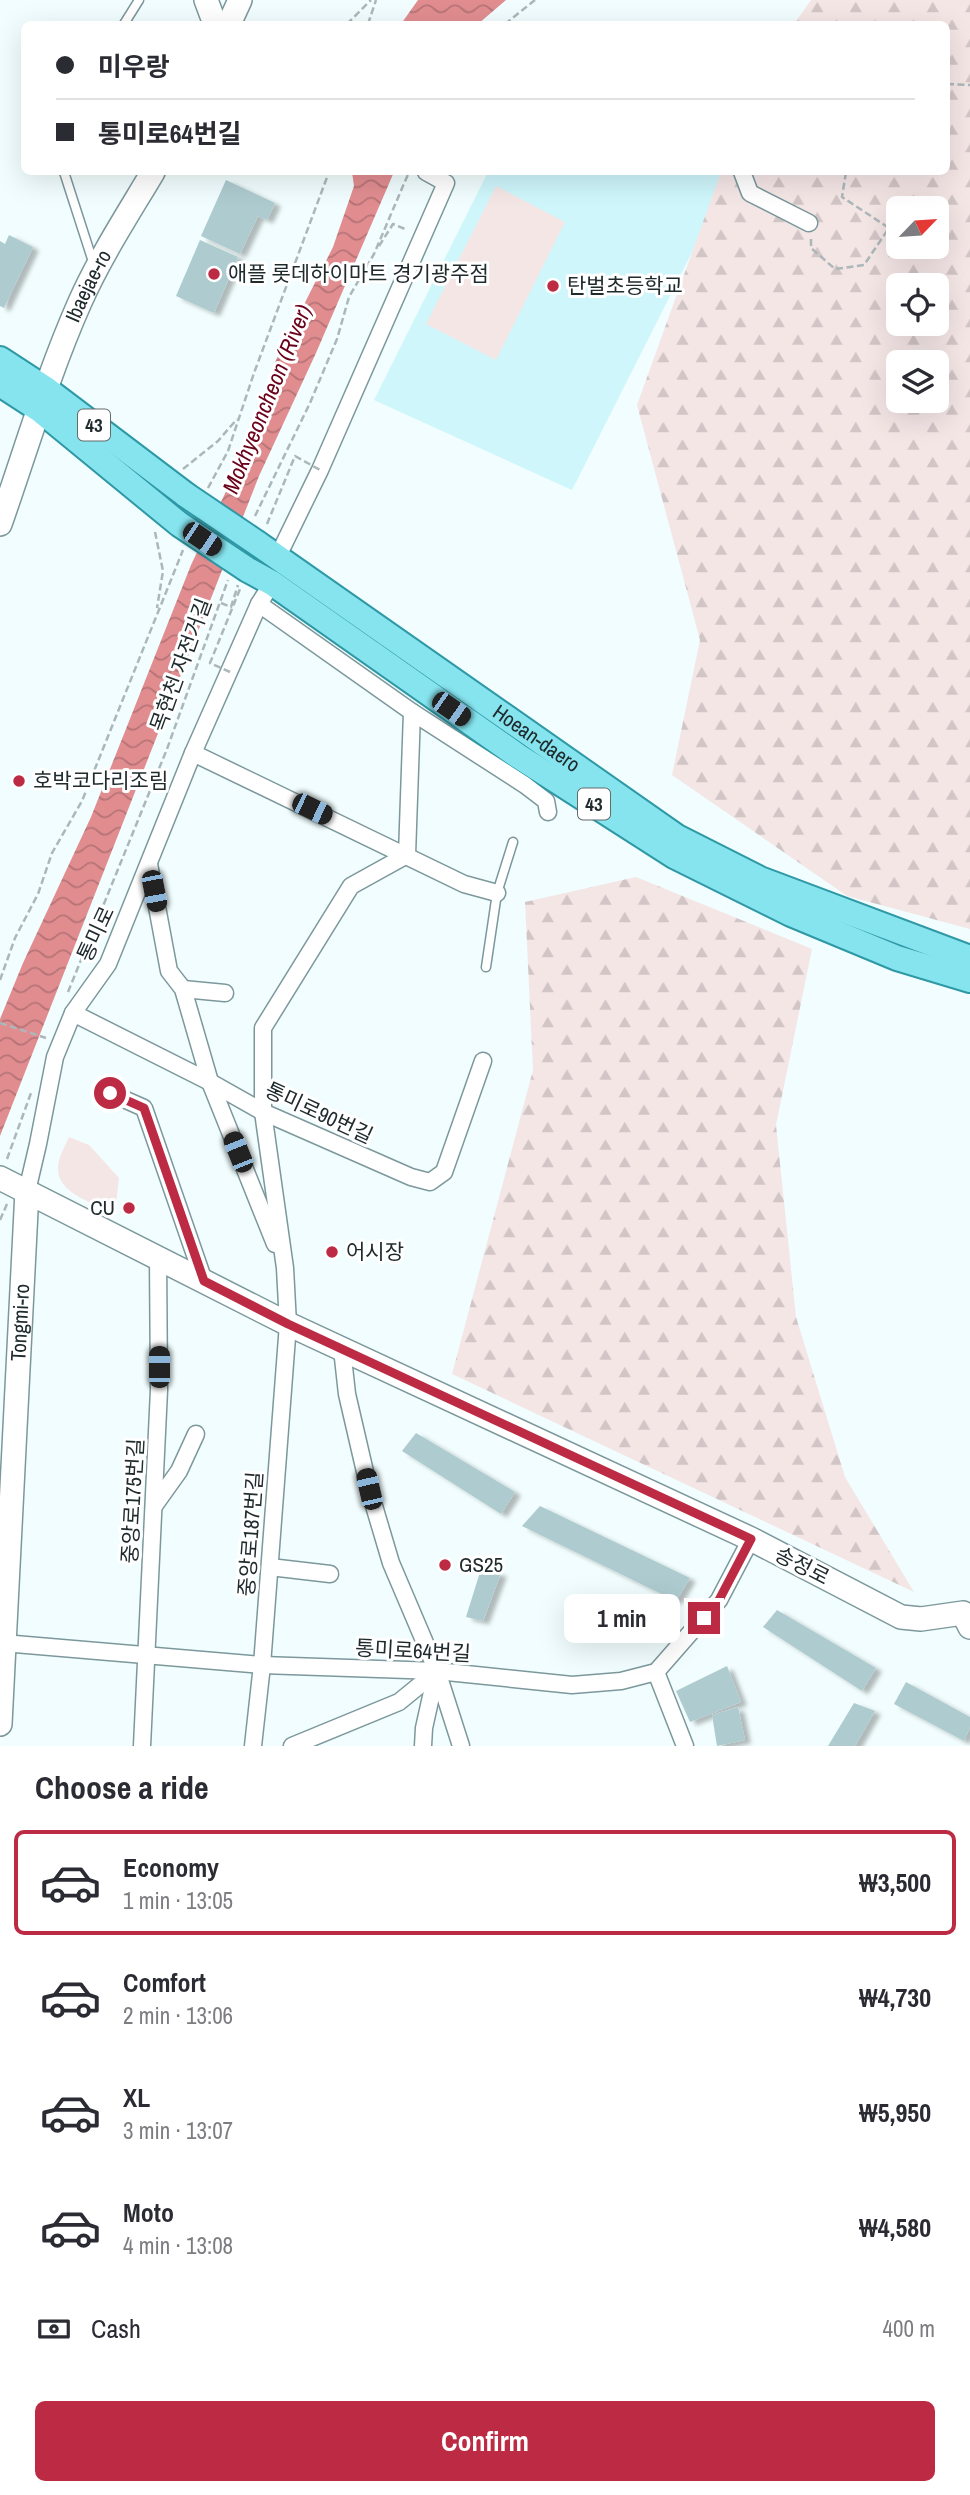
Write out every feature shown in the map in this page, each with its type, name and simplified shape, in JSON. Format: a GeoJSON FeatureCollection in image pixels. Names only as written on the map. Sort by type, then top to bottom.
{"type":"FeatureCollection","features":[{"type":"Feature","properties":{"kind":"main road"},"geometry":{"type":"LineString","coordinates":[[206,0],[214,21]]}},
{"type":"Feature","properties":{"kind":"main road"},"geometry":{"type":"LineString","coordinates":[[230,21],[240,0]]}},
{"type":"Feature","properties":{"kind":"main road","name":"Ibaejae-ro"},"geometry":{"type":"LineString","coordinates":[[0,524],[79,303],[95,270],[151,175]]}},
{"type":"Feature","properties":{"kind":"main road","name":"Hoean-daero"},"geometry":{"type":"LineString","coordinates":[[0,359],[183,532]]}},
{"type":"Feature","properties":{"kind":"main road","name":"Hoean-daero"},"geometry":{"type":"LineString","coordinates":[[0,384],[43,399],[197,492],[255,531],[278,556],[366,621],[677,838],[760,879],[970,958]]}},
{"type":"Feature","properties":{"kind":"main road","name":"43"},"geometry":{"type":"LineString","coordinates":[[183,532],[239,575]]}},
{"type":"Feature","properties":{"kind":"main road","name":"Hoean-daero"},"geometry":{"type":"LineString","coordinates":[[239,575],[272,583],[518,756],[674,856],[803,919],[897,958],[970,980]]}},
{"type":"Feature","properties":{"kind":"main road","name":"송정로"},"geometry":{"type":"LineString","coordinates":[[11,1180],[288,1324],[751,1539],[901,1617],[968,1617]]}},
{"type":"Feature","properties":{"kind":"main road","name":"Tongmi-ro"},"geometry":{"type":"LineString","coordinates":[[0,1417],[15,1243],[11,1180]]}},
{"type":"Feature","properties":{"kind":"main road","name":"Tongmi-ro"},"geometry":{"type":"LineString","coordinates":[[0,1724],[11,1180]]}},
{"type":"Feature","properties":{"kind":"street"},"geometry":{"type":"LineString","coordinates":[[742,175],[750,193],[809,223]]}},
{"type":"Feature","properties":{"kind":"street"},"geometry":{"type":"LineString","coordinates":[[278,556],[326,458],[450,177]]}},
{"type":"Feature","properties":{"kind":"street","name":"통미로"},"geometry":{"type":"LineString","coordinates":[[11,1180],[38,1144],[55,1056],[73,1013],[108,964],[193,753],[272,583]]}},
{"type":"Feature","properties":{"kind":"street"},"geometry":{"type":"LineString","coordinates":[[260,604],[412,712],[525,785],[546,801],[548,812]]}},
{"type":"Feature","properties":{"kind":"street"},"geometry":{"type":"LineString","coordinates":[[407,855],[412,712]]}},
{"type":"Feature","properties":{"kind":"street"},"geometry":{"type":"LineString","coordinates":[[193,753],[464,884],[497,893]]}},
{"type":"Feature","properties":{"kind":"street"},"geometry":{"type":"LineString","coordinates":[[285,1268],[264,1112],[263,1028],[351,886],[407,855]]}},
{"type":"Feature","properties":{"kind":"street"},"geometry":{"type":"LineString","coordinates":[[149,864],[169,971],[183,989],[210,1082],[285,1268]]}},
{"type":"Feature","properties":{"kind":"street"},"geometry":{"type":"LineString","coordinates":[[183,989],[225,993]]}},
{"type":"Feature","properties":{"kind":"street","name":"통미로90번길"},"geometry":{"type":"LineString","coordinates":[[73,1013],[264,1112],[411,1177],[430,1182],[444,1172],[483,1061]]}},
{"type":"Feature","properties":{"kind":"street"},"geometry":{"type":"LineString","coordinates":[[110,1093],[144,1108],[204,1281]]}},
{"type":"Feature","properties":{"kind":"street","name":"중앙로175번길"},"geometry":{"type":"LineString","coordinates":[[142,1746],[159,1390],[158,1257]]}},
{"type":"Feature","properties":{"kind":"street","name":"중앙로187번길"},"geometry":{"type":"LineString","coordinates":[[253,1746],[262,1665],[288,1324],[285,1268]]}},
{"type":"Feature","properties":{"kind":"street"},"geometry":{"type":"LineString","coordinates":[[342,1349],[347,1394],[369,1489],[391,1563],[437,1671],[461,1746]]}},
{"type":"Feature","properties":{"kind":"street"},"geometry":{"type":"LineString","coordinates":[[153,1506],[179,1471],[196,1434]]}},
{"type":"Feature","properties":{"kind":"street"},"geometry":{"type":"LineString","coordinates":[[685,1746],[656,1672],[719,1600],[751,1539]]}},
{"type":"Feature","properties":{"kind":"street"},"geometry":{"type":"LineString","coordinates":[[270,1567],[330,1574]]}},
{"type":"Feature","properties":{"kind":"street","name":"통미로64번길"},"geometry":{"type":"LineString","coordinates":[[3,1643],[146,1653],[262,1665],[437,1671],[572,1685],[621,1681],[656,1672]]}},
{"type":"Feature","properties":{"kind":"street"},"geometry":{"type":"LineString","coordinates":[[292,1746],[399,1702],[437,1671]]}},
{"type":"Feature","properties":{"kind":"street"},"geometry":{"type":"LineString","coordinates":[[423,1746],[424,1728],[437,1671]]}},
{"type":"Feature","properties":{"kind":"lane"},"geometry":{"type":"LineString","coordinates":[[126,21],[139,0]]}},
{"type":"Feature","properties":{"kind":"lane"},"geometry":{"type":"LineString","coordinates":[[65,175],[95,270]]}},
{"type":"Feature","properties":{"kind":"lane"},"geometry":{"type":"LineString","coordinates":[[486,967],[497,893],[513,842]]}},
{"type":"Feature","properties":{"kind":"path"},"geometry":{"type":"LineString","coordinates":[[350,21],[371,0]]}},
{"type":"Feature","properties":{"kind":"path"},"geometry":{"type":"LineString","coordinates":[[369,21],[376,0]]}},
{"type":"Feature","properties":{"kind":"path"},"geometry":{"type":"LineString","coordinates":[[509,21],[535,0]]}},
{"type":"Feature","properties":{"kind":"path"},"geometry":{"type":"LineString","coordinates":[[950,84],[970,85]]}},
{"type":"Feature","properties":{"kind":"path"},"geometry":{"type":"LineString","coordinates":[[197,492],[213,477],[228,452],[328,175]]}},
{"type":"Feature","properties":{"kind":"path"},"geometry":{"type":"LineString","coordinates":[[374,254],[408,175]]}},
{"type":"Feature","properties":{"kind":"path"},"geometry":{"type":"LineString","coordinates":[[809,223],[811,248],[835,269],[864,265],[889,228],[842,197],[846,175]]}},
{"type":"Feature","properties":{"kind":"path"},"geometry":{"type":"LineString","coordinates":[[255,531],[337,339],[349,298],[393,224],[405,229]]}},
{"type":"Feature","properties":{"kind":"path"},"geometry":{"type":"LineString","coordinates":[[180,471],[218,441],[239,416]]}},
{"type":"Feature","properties":{"kind":"path"},"geometry":{"type":"LineString","coordinates":[[154,526],[163,570],[156,613]]}},
{"type":"Feature","properties":{"kind":"path","name":"목현천 자전거길"},"geometry":{"type":"LineString","coordinates":[[0,980],[15,937],[38,894],[52,853],[82,801],[156,613],[183,532]]}},
{"type":"Feature","properties":{"kind":"path"},"geometry":{"type":"LineString","coordinates":[[221,603],[231,607],[239,575]]}},
{"type":"Feature","properties":{"kind":"path","name":"목현천 자전거길"},"geometry":{"type":"LineString","coordinates":[[66,998],[167,749],[221,603],[239,575]]}},
{"type":"Feature","properties":{"kind":"path"},"geometry":{"type":"LineString","coordinates":[[0,1023],[50,1037]]}},
{"type":"Feature","properties":{"kind":"path"},"geometry":{"type":"LineString","coordinates":[[11,1180],[32,1091]]}},
{"type":"Feature","properties":{"kind":"shaded area","name":"탄벌초등학교"},"geometry":{"type":"Polygon","coordinates":[[[486,175],[731,175],[572,490],[374,400],[486,175]]]}},
{"type":"Feature","properties":{"kind":"green space"},"geometry":{"type":"Polygon","coordinates":[[[811,0],[970,0],[970,929],[847,896],[672,775],[700,640],[637,405],[720,175],[950,175],[950,21],[796,21],[811,0]]]}},
{"type":"Feature","properties":{"kind":"green space"},"geometry":{"type":"Polygon","coordinates":[[[496,186],[565,222],[496,360],[426,324],[496,186]]]}},
{"type":"Feature","properties":{"kind":"green space"},"geometry":{"type":"Polygon","coordinates":[[[636,877],[812,949],[776,1125],[796,1317],[845,1477],[914,1592],[452,1374],[533,1070],[525,902],[636,877]]]}},
{"type":"Feature","properties":{"kind":"green space"},"geometry":{"type":"Polygon","coordinates":[[[69,1137],[89,1145],[119,1178],[115,1213],[79,1197],[64,1185],[59,1177],[58,1164],[69,1137]]]}},
{"type":"Feature","properties":{"kind":"water"},"geometry":{"type":"Polygon","coordinates":[[[418,0],[506,0],[482,21],[403,21],[418,0]]]}},
{"type":"Feature","properties":{"kind":"water","name":"Mokhyeoncheon (River)"},"geometry":{"type":"Polygon","coordinates":[[[352,175],[393,175],[316,353],[259,476],[0,1136],[0,1019],[91,817],[191,565],[251,439],[276,360],[333,247],[354,186],[352,175]]]}},
{"type":"Feature","properties":{"kind":"building"},"geometry":{"type":"Polygon","coordinates":[[[226,180],[275,203],[267,220],[258,216],[240,254],[201,236],[226,180]]]}},
{"type":"Feature","properties":{"kind":"building"},"geometry":{"type":"Polygon","coordinates":[[[9,235],[33,247],[4,308],[0,306],[0,241],[5,244],[9,235]]]}},
{"type":"Feature","properties":{"kind":"building"},"geometry":{"type":"Polygon","coordinates":[[[200,240],[238,257],[214,313],[176,296],[200,240]]]}},
{"type":"Feature","properties":{"kind":"building"},"geometry":{"type":"Polygon","coordinates":[[[416,1433],[515,1492],[501,1514],[402,1451],[416,1433]]]}},
{"type":"Feature","properties":{"kind":"building"},"geometry":{"type":"Polygon","coordinates":[[[540,1506],[690,1578],[676,1601],[522,1526],[540,1506]]]}},
{"type":"Feature","properties":{"kind":"building"},"geometry":{"type":"Polygon","coordinates":[[[481,1569],[501,1573],[483,1621],[466,1617],[481,1569]]]}},
{"type":"Feature","properties":{"kind":"building"},"geometry":{"type":"Polygon","coordinates":[[[777,1610],[876,1668],[862,1691],[763,1627],[777,1610]]]}},
{"type":"Feature","properties":{"kind":"building"},"geometry":{"type":"Polygon","coordinates":[[[727,1666],[741,1702],[690,1722],[676,1691],[727,1666]]]}},
{"type":"Feature","properties":{"kind":"building"},"geometry":{"type":"Polygon","coordinates":[[[906,1682],[970,1717],[970,1727],[964,1741],[894,1704],[906,1682]]]}},
{"type":"Feature","properties":{"kind":"building"},"geometry":{"type":"Polygon","coordinates":[[[854,1703],[875,1711],[855,1746],[828,1746],[854,1703]]]}},
{"type":"Feature","properties":{"kind":"building"},"geometry":{"type":"Polygon","coordinates":[[[738,1707],[745,1740],[717,1746],[712,1715],[738,1707]]]}},
{"type":"Feature","properties":{"kind":"place","name":"애플 롯데하이마트 경기광주점"},"geometry":{"type":"Point","coordinates":[214,274]}},
{"type":"Feature","properties":{"kind":"place","name":"탄벌초등학교"},"geometry":{"type":"Point","coordinates":[553,286]}},
{"type":"Feature","properties":{"kind":"place","name":"호박코다리조림"},"geometry":{"type":"Point","coordinates":[19,781]}},
{"type":"Feature","properties":{"kind":"place","name":"CU"},"geometry":{"type":"Point","coordinates":[129,1208]}},
{"type":"Feature","properties":{"kind":"place","name":"어시장"},"geometry":{"type":"Point","coordinates":[332,1252]}},
{"type":"Feature","properties":{"kind":"place","name":"GS25"},"geometry":{"type":"Point","coordinates":[445,1565]}},
{"type":"Feature","properties":{"kind":"route"},"geometry":{"type":"LineString","coordinates":[[110,1093],[144,1108],[204,1281],[288,1324],[751,1539],[719,1600],[704,1618]]}}]}
